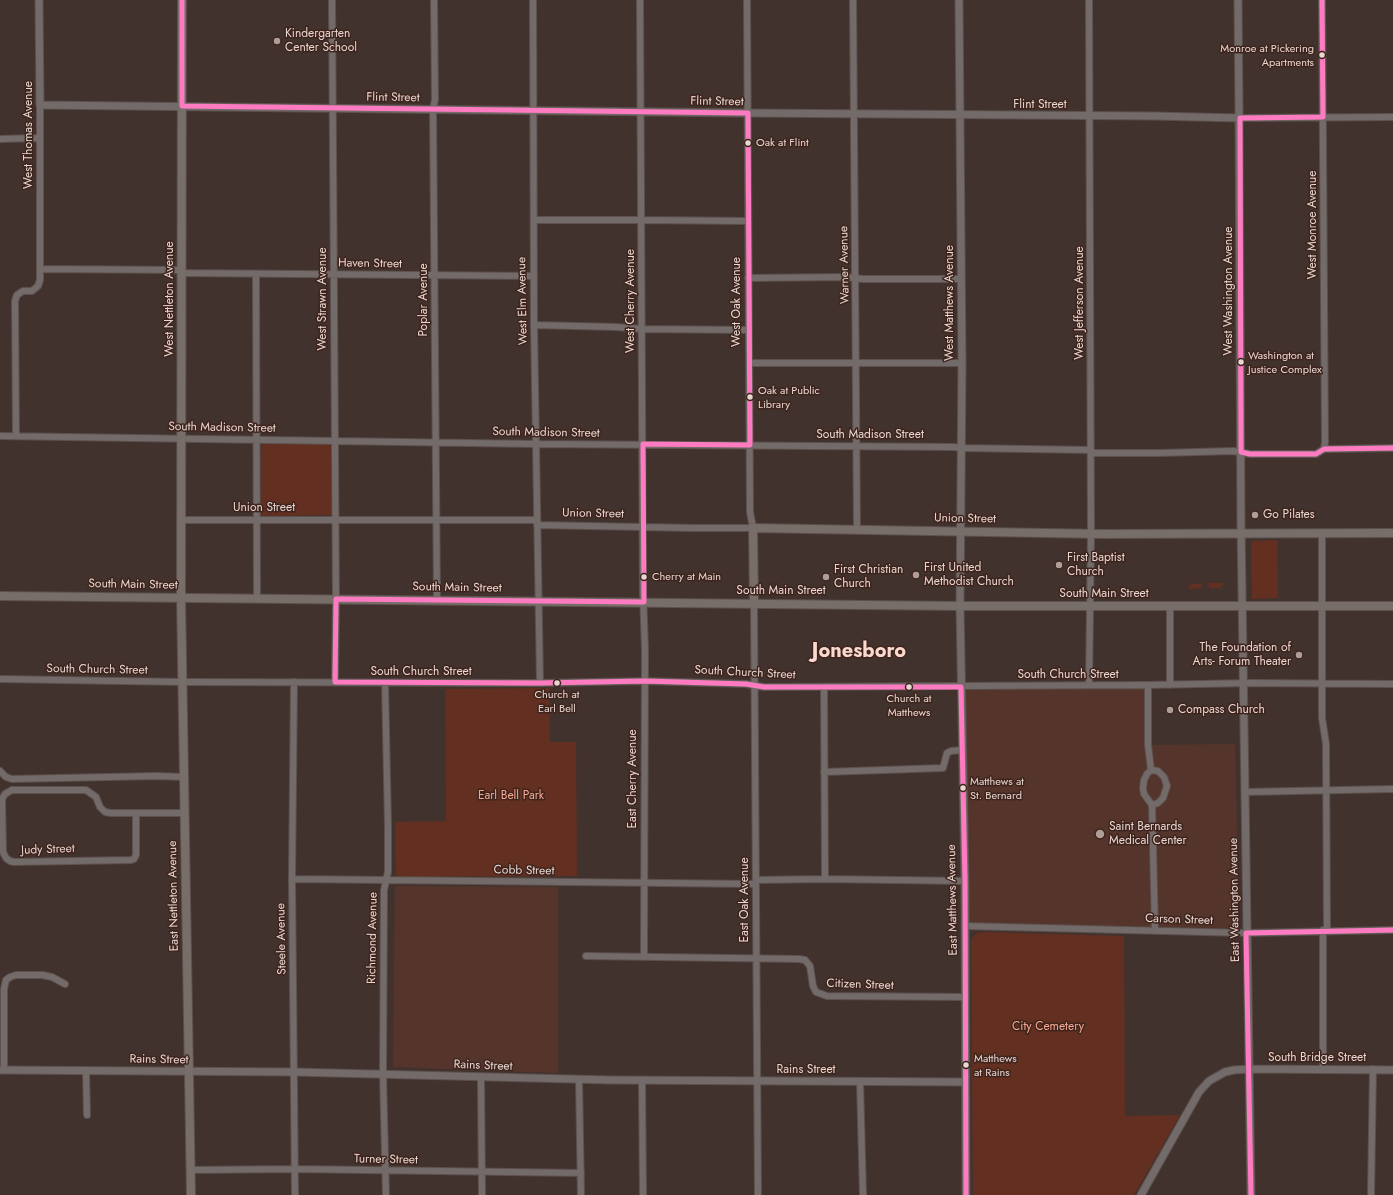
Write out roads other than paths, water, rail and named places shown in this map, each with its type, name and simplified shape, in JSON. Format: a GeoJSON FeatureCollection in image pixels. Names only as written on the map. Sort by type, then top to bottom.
{"type":"FeatureCollection","features":[{"type":"Feature","properties":{"kind":"main road","name":"West Nettleton Avenue"},"geometry":{"type":"LineString","coordinates":[[182,0],[182,597]]}},
{"type":"Feature","properties":{"kind":"main road","name":"Union Street"},"geometry":{"type":"LineString","coordinates":[[752,528],[1091,534],[1393,533]]}},
{"type":"Feature","properties":{"kind":"main road","name":"West Oak Avenue"},"geometry":{"type":"LineString","coordinates":[[752,528],[754,604]]}},
{"type":"Feature","properties":{"kind":"main road","name":"South Main Street"},"geometry":{"type":"LineString","coordinates":[[0,596],[960,606],[1393,606]]}},
{"type":"Feature","properties":{"kind":"main road","name":"East Nettleton Avenue"},"geometry":{"type":"LineString","coordinates":[[182,597],[182,682],[185,777],[191,1195]]}},
{"type":"Feature","properties":{"kind":"street","name":"West Thomas Avenue"},"geometry":{"type":"LineString","coordinates":[[16,436],[15,301],[16,297],[21,292],[30,291],[38,286],[40,282],[41,270],[39,0]]}},
{"type":"Feature","properties":{"kind":"street","name":"West Strawn Avenue"},"geometry":{"type":"LineString","coordinates":[[332,0],[336,599],[335,682]]}},
{"type":"Feature","properties":{"kind":"street","name":"Poplar Avenue"},"geometry":{"type":"LineString","coordinates":[[434,0],[435,100],[433,109],[437,600]]}},
{"type":"Feature","properties":{"kind":"street","name":"West Elm Avenue"},"geometry":{"type":"LineString","coordinates":[[533,0],[534,325],[537,586],[539,601],[540,683]]}},
{"type":"Feature","properties":{"kind":"street","name":"West Cherry Avenue"},"geometry":{"type":"LineString","coordinates":[[640,0],[644,602]]}},
{"type":"Feature","properties":{"kind":"street","name":"West Oak Avenue"},"geometry":{"type":"LineString","coordinates":[[747,0],[748,330],[750,512],[752,528]]}},
{"type":"Feature","properties":{"kind":"street","name":"Warner Avenue"},"geometry":{"type":"LineString","coordinates":[[853,0],[857,362],[857,529]]}},
{"type":"Feature","properties":{"kind":"street","name":"West Matthews Avenue"},"geometry":{"type":"LineString","coordinates":[[960,0],[962,363],[960,606]]}},
{"type":"Feature","properties":{"kind":"street","name":"West Jefferson Avenue"},"geometry":{"type":"LineString","coordinates":[[1089,0],[1091,451],[1089,685]]}},
{"type":"Feature","properties":{"kind":"street","name":"West Washington Avenue"},"geometry":{"type":"LineString","coordinates":[[1238,0],[1240,118],[1242,606]]}},
{"type":"Feature","properties":{"kind":"street","name":"West Monroe Avenue"},"geometry":{"type":"LineString","coordinates":[[1322,0],[1324,449]]}},
{"type":"Feature","properties":{"kind":"street","name":"Flint Street"},"geometry":{"type":"LineString","coordinates":[[40,105],[1240,118],[1393,117]]}},
{"type":"Feature","properties":{"kind":"street"},"geometry":{"type":"LineString","coordinates":[[0,139],[40,138]]}},
{"type":"Feature","properties":{"kind":"street"},"geometry":{"type":"LineString","coordinates":[[534,220],[748,221]]}},
{"type":"Feature","properties":{"kind":"street","name":"Haven Street"},"geometry":{"type":"LineString","coordinates":[[41,270],[182,271],[256,274],[534,276]]}},
{"type":"Feature","properties":{"kind":"street"},"geometry":{"type":"LineString","coordinates":[[256,274],[257,598]]}},
{"type":"Feature","properties":{"kind":"street"},"geometry":{"type":"LineString","coordinates":[[748,278],[961,279]]}},
{"type":"Feature","properties":{"kind":"street"},"geometry":{"type":"LineString","coordinates":[[534,325],[642,329],[748,330]]}},
{"type":"Feature","properties":{"kind":"street"},"geometry":{"type":"LineString","coordinates":[[749,363],[962,363]]}},
{"type":"Feature","properties":{"kind":"street","name":"South Madison Street"},"geometry":{"type":"LineString","coordinates":[[0,436],[536,444],[954,447],[1091,451],[1241,452],[1250,454],[1316,454],[1324,449],[1393,448]]}},
{"type":"Feature","properties":{"kind":"street","name":"Union Street"},"geometry":{"type":"LineString","coordinates":[[182,520],[436,520],[644,527],[752,528]]}},
{"type":"Feature","properties":{"kind":"street"},"geometry":{"type":"LineString","coordinates":[[1322,533],[1321,683],[1322,718],[1326,744],[1323,1069]]}},
{"type":"Feature","properties":{"kind":"street","name":"East Cherry Avenue"},"geometry":{"type":"LineString","coordinates":[[644,602],[644,956]]}},
{"type":"Feature","properties":{"kind":"street","name":"East Oak Avenue"},"geometry":{"type":"LineString","coordinates":[[754,604],[758,1195]]}},
{"type":"Feature","properties":{"kind":"street","name":"East Matthews Avenue"},"geometry":{"type":"LineString","coordinates":[[960,606],[965,880],[966,1195]]}},
{"type":"Feature","properties":{"kind":"street"},"geometry":{"type":"LineString","coordinates":[[1170,606],[1170,685]]}},
{"type":"Feature","properties":{"kind":"street","name":"East Washington Avenue"},"geometry":{"type":"LineString","coordinates":[[1242,606],[1250,1195]]}},
{"type":"Feature","properties":{"kind":"street","name":"South Church Street"},"geometry":{"type":"LineString","coordinates":[[0,679],[182,682],[540,683],[645,681],[709,682],[764,687],[961,687],[1244,683],[1393,684]]}},
{"type":"Feature","properties":{"kind":"street","name":"Steele Avenue"},"geometry":{"type":"LineString","coordinates":[[294,682],[292,879],[295,1195]]}},
{"type":"Feature","properties":{"kind":"street","name":"Richmond Avenue"},"geometry":{"type":"LineString","coordinates":[[386,682],[388,872],[384,890],[383,1074],[386,1195]]}},
{"type":"Feature","properties":{"kind":"street"},"geometry":{"type":"LineString","coordinates":[[1148,685],[1148,745],[1150,770],[1144,780],[1143,788],[1144,794],[1152,805],[1155,930]]}},
{"type":"Feature","properties":{"kind":"street"},"geometry":{"type":"LineString","coordinates":[[824,687],[825,879]]}},
{"type":"Feature","properties":{"kind":"street"},"geometry":{"type":"LineString","coordinates":[[824,772],[943,768],[947,753],[962,750]]}},
{"type":"Feature","properties":{"kind":"street"},"geometry":{"type":"LineString","coordinates":[[1150,770],[1158,771],[1164,777],[1167,786],[1163,798],[1152,805]]}},
{"type":"Feature","properties":{"kind":"street"},"geometry":{"type":"LineString","coordinates":[[0,771],[6,777],[12,779],[157,776],[185,777]]}},
{"type":"Feature","properties":{"kind":"street"},"geometry":{"type":"LineString","coordinates":[[1245,792],[1393,789]]}},
{"type":"Feature","properties":{"kind":"street","name":"Judy Street"},"geometry":{"type":"LineString","coordinates":[[136,813],[136,855],[134,859],[131,860],[14,862],[6,858],[3,852],[2,799],[5,794],[12,790],[86,790],[96,797],[100,807],[105,812],[112,814],[136,813],[185,813]]}},
{"type":"Feature","properties":{"kind":"street","name":"Cobb Street"},"geometry":{"type":"LineString","coordinates":[[292,879],[644,883],[756,882],[825,879],[965,880]]}},
{"type":"Feature","properties":{"kind":"street","name":"Carson Street"},"geometry":{"type":"LineString","coordinates":[[965,926],[1246,933],[1325,930],[1393,930]]}},
{"type":"Feature","properties":{"kind":"street","name":"Citizen Street"},"geometry":{"type":"LineString","coordinates":[[586,956],[799,959],[805,960],[810,966],[813,986],[816,992],[826,996],[965,997]]}},
{"type":"Feature","properties":{"kind":"street"},"geometry":{"type":"LineString","coordinates":[[2,1070],[4,989],[6,980],[16,975],[42,975],[52,977],[65,984]]}},
{"type":"Feature","properties":{"kind":"street","name":"South Bridge Street"},"geometry":{"type":"LineString","coordinates":[[1141,1195],[1199,1092],[1209,1081],[1225,1072],[1248,1069],[1393,1070]]}},
{"type":"Feature","properties":{"kind":"street"},"geometry":{"type":"LineString","coordinates":[[1371,1195],[1373,1069]]}},
{"type":"Feature","properties":{"kind":"street","name":"Rains Street"},"geometry":{"type":"LineString","coordinates":[[2,1070],[294,1072],[642,1081],[965,1082]]}},
{"type":"Feature","properties":{"kind":"street"},"geometry":{"type":"LineString","coordinates":[[86,1070],[87,1115]]}},
{"type":"Feature","properties":{"kind":"street"},"geometry":{"type":"LineString","coordinates":[[481,1078],[482,1195]]}},
{"type":"Feature","properties":{"kind":"street"},"geometry":{"type":"LineString","coordinates":[[579,1080],[581,1195]]}},
{"type":"Feature","properties":{"kind":"street"},"geometry":{"type":"LineString","coordinates":[[642,1081],[643,1195]]}},
{"type":"Feature","properties":{"kind":"street"},"geometry":{"type":"LineString","coordinates":[[860,1081],[863,1195]]}},
{"type":"Feature","properties":{"kind":"street","name":"Turner Street"},"geometry":{"type":"LineString","coordinates":[[190,1170],[581,1173]]}},
{"type":"Feature","properties":{"kind":"place","name":"Kindergarten Center School"},"geometry":{"type":"Point","coordinates":[277,41]}},
{"type":"Feature","properties":{"kind":"place","name":"Monroe at Pickering Apartments"},"geometry":{"type":"Point","coordinates":[1322,55]}},
{"type":"Feature","properties":{"kind":"place","name":"Oak at Flint"},"geometry":{"type":"Point","coordinates":[748,143]}},
{"type":"Feature","properties":{"kind":"place","name":"Washington at Justice Complex"},"geometry":{"type":"Point","coordinates":[1241,362]}},
{"type":"Feature","properties":{"kind":"place","name":"Oak at Public Library"},"geometry":{"type":"Point","coordinates":[750,397]}},
{"type":"Feature","properties":{"kind":"place","name":"Go Pilates"},"geometry":{"type":"Point","coordinates":[1255,515]}},
{"type":"Feature","properties":{"kind":"place","name":"First Baptist Church"},"geometry":{"type":"Point","coordinates":[1059,565]}},
{"type":"Feature","properties":{"kind":"place","name":"First United Methodist Church"},"geometry":{"type":"Point","coordinates":[916,575]}},
{"type":"Feature","properties":{"kind":"place","name":"Cherry at Main"},"geometry":{"type":"Point","coordinates":[644,577]}},
{"type":"Feature","properties":{"kind":"place","name":"First Christian Church"},"geometry":{"type":"Point","coordinates":[826,577]}},
{"type":"Feature","properties":{"kind":"place","name":"The Foundation of Arts- Forum Theater"},"geometry":{"type":"Point","coordinates":[1299,655]}},
{"type":"Feature","properties":{"kind":"place","name":"Church at Earl Bell"},"geometry":{"type":"Point","coordinates":[557,683]}},
{"type":"Feature","properties":{"kind":"place","name":"Church at Matthews"},"geometry":{"type":"Point","coordinates":[909,687]}},
{"type":"Feature","properties":{"kind":"place","name":"Compass Church"},"geometry":{"type":"Point","coordinates":[1170,710]}},
{"type":"Feature","properties":{"kind":"place","name":"Matthews at St. Bernard"},"geometry":{"type":"Point","coordinates":[963,788]}},
{"type":"Feature","properties":{"kind":"place","name":"Saint Bernards Medical Center"},"geometry":{"type":"Point","coordinates":[1100,834]}},
{"type":"Feature","properties":{"kind":"place","name":"Matthews at Rains"},"geometry":{"type":"Point","coordinates":[966,1065]}},
{"type":"Feature","properties":{"kind":"district","name":"Jonesboro"},"geometry":{"type":"Point","coordinates":[859,652]}},
{"type":"Feature","properties":{"kind":"park label","name":"Earl Bell Park"},"geometry":{"type":"Point","coordinates":[511,796]}},
{"type":"Feature","properties":{"kind":"park label","name":"City Cemetery"},"geometry":{"type":"Point","coordinates":[1048,1027]}}]}
